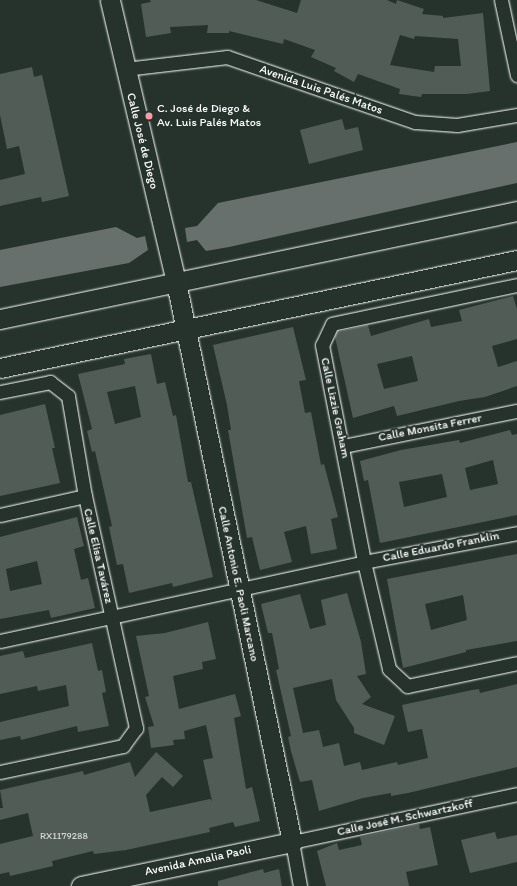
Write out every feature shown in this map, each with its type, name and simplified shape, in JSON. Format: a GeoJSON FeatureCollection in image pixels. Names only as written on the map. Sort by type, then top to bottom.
{"type":"FeatureCollection","features":[{"type":"Feature","properties":{"kind":"street","name":"Calle José de Diego"},"geometry":{"type":"LineString","coordinates":[[110,0],[176,282]]}},
{"type":"Feature","properties":{"kind":"street"},"geometry":{"type":"LineString","coordinates":[[501,0],[517,75]]}},
{"type":"Feature","properties":{"kind":"street","name":"Avenida Luis Palés Matos"},"geometry":{"type":"LineString","coordinates":[[125,69],[227,57],[415,122],[457,125],[517,115]]}},
{"type":"Feature","properties":{"kind":"street"},"geometry":{"type":"LineString","coordinates":[[0,319],[517,211]]}},
{"type":"Feature","properties":{"kind":"street"},"geometry":{"type":"LineString","coordinates":[[0,368],[517,260]]}},
{"type":"Feature","properties":{"kind":"street","name":"Calle Antonio E. Paoli Marcano"},"geometry":{"type":"LineString","coordinates":[[176,282],[300,886]]}},
{"type":"Feature","properties":{"kind":"street","name":"Calle Lizzie Graham"},"geometry":{"type":"LineString","coordinates":[[364,562],[343,446],[322,345],[332,324],[517,285]]}},
{"type":"Feature","properties":{"kind":"street","name":"Calle Elisa Tavárez"},"geometry":{"type":"LineString","coordinates":[[0,392],[50,382],[68,396],[85,496],[136,728],[123,746],[0,772]]}},
{"type":"Feature","properties":{"kind":"street","name":"Calle Monsita Ferrer"},"geometry":{"type":"LineString","coordinates":[[343,446],[517,411]]}},
{"type":"Feature","properties":{"kind":"street","name":"Calle Elisa Tavárez"},"geometry":{"type":"LineString","coordinates":[[0,515],[85,496]]}},
{"type":"Feature","properties":{"kind":"street","name":"Calle Eduardo Franklin"},"geometry":{"type":"LineString","coordinates":[[0,641],[239,591],[364,562],[517,533]]}},
{"type":"Feature","properties":{"kind":"street"},"geometry":{"type":"LineString","coordinates":[[364,562],[389,669],[407,686],[517,664]]}},
{"type":"Feature","properties":{"kind":"street","name":"Calle José M. Schwartzkoff"},"geometry":{"type":"LineString","coordinates":[[292,842],[517,794]]}},
{"type":"Feature","properties":{"kind":"street","name":"Avenida Amalia Paoli"},"geometry":{"type":"LineString","coordinates":[[81,886],[292,842]]}},
{"type":"Feature","properties":{"kind":"shaded area"},"geometry":{"type":"Polygon","coordinates":[[[517,142],[517,183],[229,247],[206,251],[197,240],[187,242],[185,228],[197,226],[218,203],[517,142]]]}},
{"type":"Feature","properties":{"kind":"shaded area"},"geometry":{"type":"Polygon","coordinates":[[[116,227],[137,238],[145,236],[148,250],[129,263],[0,287],[0,250],[116,227]]]}},
{"type":"Feature","properties":{"kind":"building"},"geometry":{"type":"Polygon","coordinates":[[[150,0],[256,0],[297,13],[301,0],[387,0],[396,4],[397,0],[424,9],[422,14],[443,16],[443,18],[483,13],[490,91],[467,94],[422,94],[421,97],[399,94],[400,89],[358,74],[354,82],[334,71],[336,68],[311,57],[315,50],[284,39],[283,44],[229,31],[229,33],[207,33],[208,25],[170,27],[171,33],[146,37],[141,4],[151,2],[150,0]],[[400,35],[390,65],[434,72],[435,66],[461,66],[458,39],[415,36],[414,39],[400,35]]]}},
{"type":"Feature","properties":{"kind":"building"},"geometry":{"type":"Polygon","coordinates":[[[32,67],[34,77],[42,75],[69,196],[42,202],[41,197],[0,206],[0,180],[25,174],[19,146],[7,149],[0,115],[0,74],[32,67]]]}},
{"type":"Feature","properties":{"kind":"building"},"geometry":{"type":"Polygon","coordinates":[[[342,119],[345,130],[358,127],[363,150],[309,164],[300,130],[342,119]]]}},
{"type":"Feature","properties":{"kind":"building"},"geometry":{"type":"Polygon","coordinates":[[[513,296],[517,309],[517,339],[492,346],[498,367],[517,361],[517,386],[485,397],[459,401],[397,416],[394,406],[353,418],[335,337],[337,332],[368,325],[371,336],[429,319],[431,327],[462,321],[459,310],[513,296]],[[412,356],[377,364],[384,389],[418,381],[412,356]]]}},
{"type":"Feature","properties":{"kind":"building"},"geometry":{"type":"Polygon","coordinates":[[[293,327],[306,380],[299,381],[305,413],[311,412],[321,465],[324,464],[338,517],[331,519],[337,549],[311,554],[306,526],[284,532],[292,562],[260,570],[252,537],[247,538],[228,430],[231,430],[227,405],[213,345],[293,327]]]}},
{"type":"Feature","properties":{"kind":"building"},"geometry":{"type":"Polygon","coordinates":[[[151,354],[157,384],[165,382],[173,416],[176,415],[188,482],[191,482],[213,577],[173,587],[172,583],[129,593],[123,564],[117,565],[109,527],[112,526],[95,451],[92,452],[87,431],[92,429],[78,374],[125,364],[124,359],[151,354]],[[135,386],[107,392],[115,424],[141,417],[135,386]]]}},
{"type":"Feature","properties":{"kind":"building"},"geometry":{"type":"Polygon","coordinates":[[[45,404],[55,448],[52,448],[60,483],[0,496],[0,415],[45,404]]]}},
{"type":"Feature","properties":{"kind":"building"},"geometry":{"type":"Polygon","coordinates":[[[510,430],[512,435],[517,434],[517,515],[380,543],[368,480],[364,481],[360,461],[401,450],[459,440],[460,443],[510,430]],[[493,460],[465,468],[470,490],[498,484],[493,460]],[[442,474],[399,482],[404,507],[447,497],[442,474]]]}},
{"type":"Feature","properties":{"kind":"building"},"geometry":{"type":"Polygon","coordinates":[[[77,517],[84,546],[74,549],[81,580],[88,578],[95,608],[51,618],[49,610],[0,619],[0,537],[77,517]],[[37,561],[6,569],[10,591],[42,584],[37,561]]]}},
{"type":"Feature","properties":{"kind":"building"},"geometry":{"type":"Polygon","coordinates":[[[517,554],[517,641],[466,650],[466,652],[403,668],[387,579],[517,554]],[[463,595],[425,604],[431,630],[467,620],[463,595]]]}},
{"type":"Feature","properties":{"kind":"building"},"geometry":{"type":"Polygon","coordinates":[[[347,593],[361,642],[366,674],[357,676],[371,697],[362,704],[395,716],[384,745],[354,733],[354,728],[336,700],[332,679],[293,688],[303,733],[319,730],[323,747],[339,743],[344,766],[360,762],[362,770],[397,762],[398,765],[428,758],[422,729],[408,732],[402,705],[472,690],[479,689],[480,693],[517,684],[517,767],[408,793],[391,796],[391,793],[363,798],[319,811],[312,780],[300,782],[291,751],[288,737],[291,736],[276,670],[279,669],[272,633],[268,633],[261,604],[300,594],[310,629],[326,625],[321,600],[347,593]]]}},
{"type":"Feature","properties":{"kind":"building"},"geometry":{"type":"Polygon","coordinates":[[[208,622],[216,659],[202,662],[203,669],[173,676],[179,709],[235,694],[241,716],[234,718],[246,789],[252,787],[260,821],[235,827],[233,822],[209,828],[210,832],[126,850],[94,854],[93,851],[52,861],[53,866],[10,876],[9,872],[0,874],[0,844],[33,836],[28,813],[0,820],[0,808],[3,808],[0,790],[83,771],[84,775],[130,762],[135,777],[156,752],[183,776],[173,787],[162,777],[146,795],[150,812],[210,799],[212,801],[203,760],[213,758],[206,725],[184,731],[185,739],[173,740],[174,745],[151,748],[148,727],[154,726],[145,697],[149,696],[136,636],[165,633],[208,622]]]}},
{"type":"Feature","properties":{"kind":"building"},"geometry":{"type":"Polygon","coordinates":[[[92,643],[98,671],[102,670],[106,692],[102,693],[109,726],[78,732],[77,726],[21,740],[20,736],[0,740],[0,722],[69,706],[66,685],[38,691],[37,686],[0,694],[0,656],[23,651],[25,658],[92,643]]]}},
{"type":"Feature","properties":{"kind":"building"},"geometry":{"type":"Polygon","coordinates":[[[419,824],[420,829],[430,827],[438,865],[406,872],[409,886],[326,886],[317,851],[337,843],[339,850],[362,845],[360,837],[419,824]]]}},
{"type":"Feature","properties":{"kind":"building"},"geometry":{"type":"Polygon","coordinates":[[[495,832],[497,839],[517,835],[517,862],[470,873],[461,840],[495,832]]]}},
{"type":"Feature","properties":{"kind":"building"},"geometry":{"type":"Polygon","coordinates":[[[263,869],[264,873],[279,869],[282,886],[218,886],[218,881],[263,869]]]}},
{"type":"Feature","properties":{"kind":"place","name":"C. José de Diego & Av. Luis Palés Matos"},"geometry":{"type":"Point","coordinates":[149,116]}}]}
